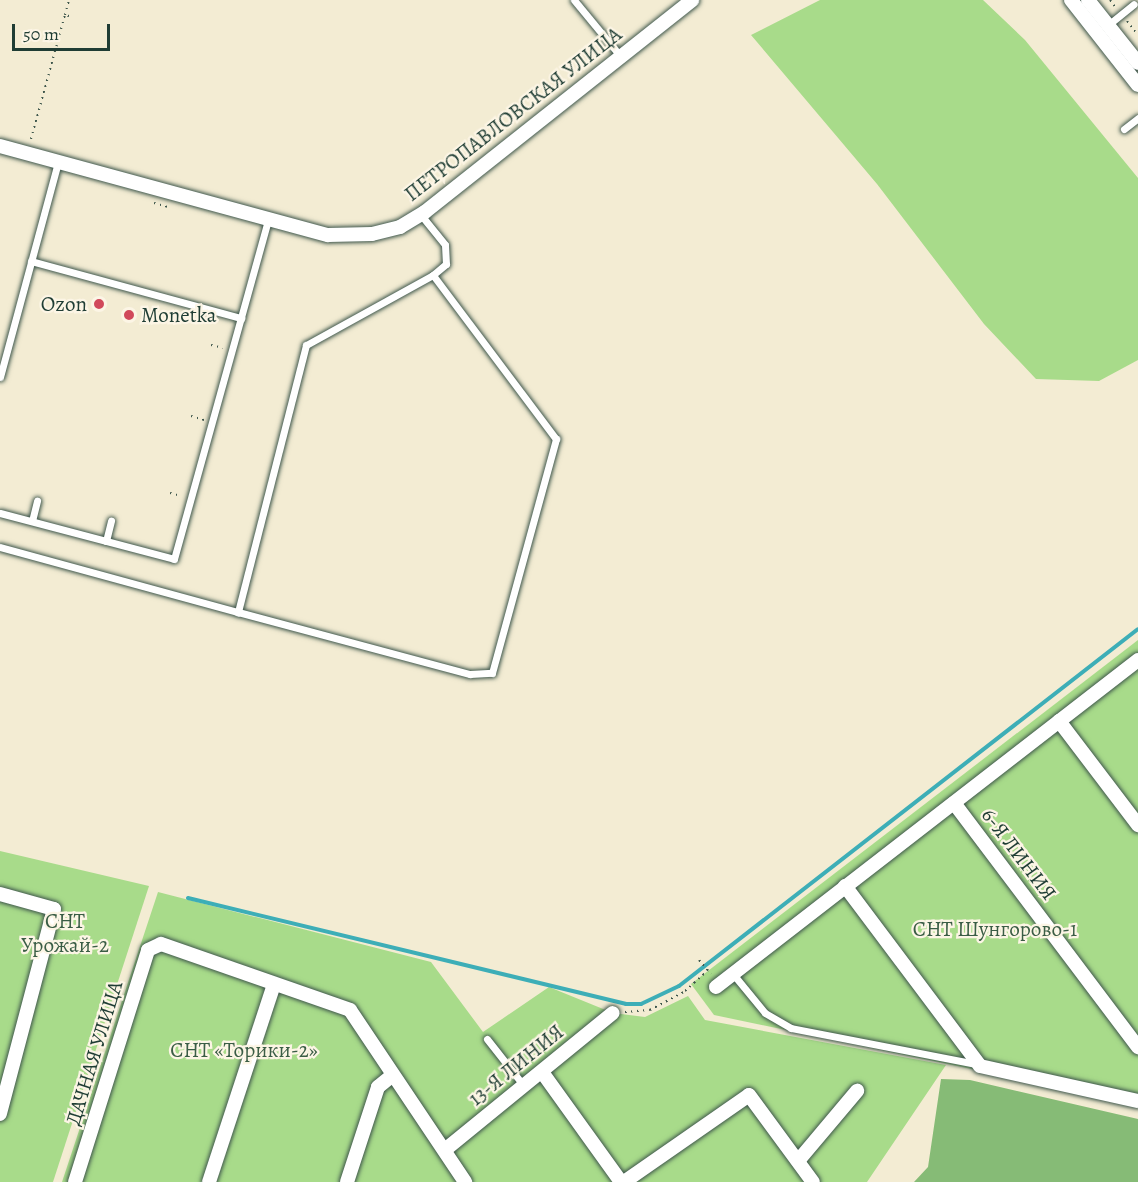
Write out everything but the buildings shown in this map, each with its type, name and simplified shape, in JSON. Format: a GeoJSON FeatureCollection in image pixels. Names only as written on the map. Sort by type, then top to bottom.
{"type":"FeatureCollection","features":[{"type":"Feature","properties":{"kind":"street","name":"ПЕТРОПАВЛОВСКАЯ УЛИЦА"},"geometry":{"type":"LineString","coordinates":[[0,146],[268,221],[346,237],[400,227],[421,215],[622,58],[692,0]]}},
{"type":"Feature","properties":{"kind":"street"},"geometry":{"type":"LineString","coordinates":[[1071,0],[1138,85]]}},
{"type":"Feature","properties":{"kind":"street"},"geometry":{"type":"LineString","coordinates":[[1088,0],[1138,63]]}},
{"type":"Feature","properties":{"kind":"street"},"geometry":{"type":"LineString","coordinates":[[716,987],[1138,660]]}},
{"type":"Feature","properties":{"kind":"street"},"geometry":{"type":"LineString","coordinates":[[1059,721],[1138,825]]}},
{"type":"Feature","properties":{"kind":"street","name":"6-Я ЛИНИЯ"},"geometry":{"type":"LineString","coordinates":[[954,802],[1138,1047]]}},
{"type":"Feature","properties":{"kind":"street"},"geometry":{"type":"LineString","coordinates":[[845,886],[979,1065],[1138,1101]]}},
{"type":"Feature","properties":{"kind":"street"},"geometry":{"type":"LineString","coordinates":[[0,894],[54,909],[7,1065],[0,1114]]}},
{"type":"Feature","properties":{"kind":"street","name":"ДАЧНАЯ УЛИЦА"},"geometry":{"type":"LineString","coordinates":[[75,1182],[148,950],[161,944],[274,984]]}},
{"type":"Feature","properties":{"kind":"street"},"geometry":{"type":"LineString","coordinates":[[209,1182],[274,984],[350,1010],[393,1076],[446,1149],[465,1182]]}},
{"type":"Feature","properties":{"kind":"street","name":"13-Я ЛИНИЯ"},"geometry":{"type":"LineString","coordinates":[[446,1149],[616,1010]]}},
{"type":"Feature","properties":{"kind":"street"},"geometry":{"type":"LineString","coordinates":[[542,1072],[622,1182],[749,1095],[813,1182]]}},
{"type":"Feature","properties":{"kind":"street"},"geometry":{"type":"LineString","coordinates":[[347,1182],[378,1087],[393,1076]]}},
{"type":"Feature","properties":{"kind":"street"},"geometry":{"type":"LineString","coordinates":[[798,1161],[857,1091]]}},
{"type":"Feature","properties":{"kind":"lane"},"geometry":{"type":"LineString","coordinates":[[574,0],[622,58]]}},
{"type":"Feature","properties":{"kind":"lane"},"geometry":{"type":"LineString","coordinates":[[1108,25],[1134,4]]}},
{"type":"Feature","properties":{"kind":"lane"},"geometry":{"type":"LineString","coordinates":[[1124,129],[1138,118]]}},
{"type":"Feature","properties":{"kind":"lane"},"geometry":{"type":"LineString","coordinates":[[0,376],[58,162]]}},
{"type":"Feature","properties":{"kind":"lane"},"geometry":{"type":"LineString","coordinates":[[238,612],[306,345],[433,275],[446,264],[445,245],[421,215]]}},
{"type":"Feature","properties":{"kind":"lane"},"geometry":{"type":"LineString","coordinates":[[0,513],[174,559],[268,221]]}},
{"type":"Feature","properties":{"kind":"lane"},"geometry":{"type":"LineString","coordinates":[[31,261],[241,318]]}},
{"type":"Feature","properties":{"kind":"lane"},"geometry":{"type":"LineString","coordinates":[[0,547],[470,674],[492,673],[556,439],[433,275]]}},
{"type":"Feature","properties":{"kind":"lane"},"geometry":{"type":"LineString","coordinates":[[32,521],[37,501]]}},
{"type":"Feature","properties":{"kind":"lane"},"geometry":{"type":"LineString","coordinates":[[106,541],[111,521]]}},
{"type":"Feature","properties":{"kind":"lane"},"geometry":{"type":"LineString","coordinates":[[733,974],[765,1013],[790,1028],[979,1065]]}},
{"type":"Feature","properties":{"kind":"lane"},"geometry":{"type":"LineString","coordinates":[[487,1039],[524,1086]]}},
{"type":"Feature","properties":{"kind":"path"},"geometry":{"type":"LineString","coordinates":[[31,139],[67,16],[69,0]]}},
{"type":"Feature","properties":{"kind":"path"},"geometry":{"type":"LineString","coordinates":[[1110,0],[1116,8]]}},
{"type":"Feature","properties":{"kind":"path"},"geometry":{"type":"LineString","coordinates":[[1125,19],[1138,35]]}},
{"type":"Feature","properties":{"kind":"path"},"geometry":{"type":"LineString","coordinates":[[211,345],[223,348]]}},
{"type":"Feature","properties":{"kind":"path"},"geometry":{"type":"LineString","coordinates":[[191,416],[204,420]]}},
{"type":"Feature","properties":{"kind":"path"},"geometry":{"type":"LineString","coordinates":[[170,493],[184,496]]}},
{"type":"Feature","properties":{"kind":"path"},"geometry":{"type":"LineString","coordinates":[[616,1010],[650,1010],[685,991],[708,970],[699,960]]}},
{"type":"Feature","properties":{"kind":"green space"},"geometry":{"type":"Polygon","coordinates":[[[820,0],[983,0],[1025,40],[1138,178],[1138,360],[1099,381],[1036,379],[984,324],[877,184],[751,35],[820,0]]]}},
{"type":"Feature","properties":{"kind":"green space","name":"СНТ Шунгорово-1"},"geometry":{"type":"Polygon","coordinates":[[[1138,640],[1138,1104],[714,1015],[691,984],[1138,640]]]}},
{"type":"Feature","properties":{"kind":"green space","name":"СНТ Урожай-2"},"geometry":{"type":"Polygon","coordinates":[[[0,851],[149,886],[53,1182],[0,1182],[0,851]]]}},
{"type":"Feature","properties":{"kind":"green space","name":"СНТ «Торики-2»"},"geometry":{"type":"Polygon","coordinates":[[[158,892],[431,962],[483,1032],[549,987],[613,1013],[645,1017],[688,996],[705,1020],[946,1065],[867,1182],[62,1182],[158,892]]]}},
{"type":"Feature","properties":{"kind":"green space"},"geometry":{"type":"Polygon","coordinates":[[[941,1079],[970,1080],[1138,1119],[1138,1182],[914,1182],[928,1167],[941,1079]]]}},
{"type":"Feature","properties":{"kind":"waterway"},"geometry":{"type":"LineString","coordinates":[[188,898],[626,1004],[641,1004],[679,986],[1138,629]]}},
{"type":"Feature","properties":{"kind":"place","name":"Ozon"},"geometry":{"type":"Point","coordinates":[99,304]}},
{"type":"Feature","properties":{"kind":"place","name":"Monetka"},"geometry":{"type":"Point","coordinates":[129,315]}}]}
